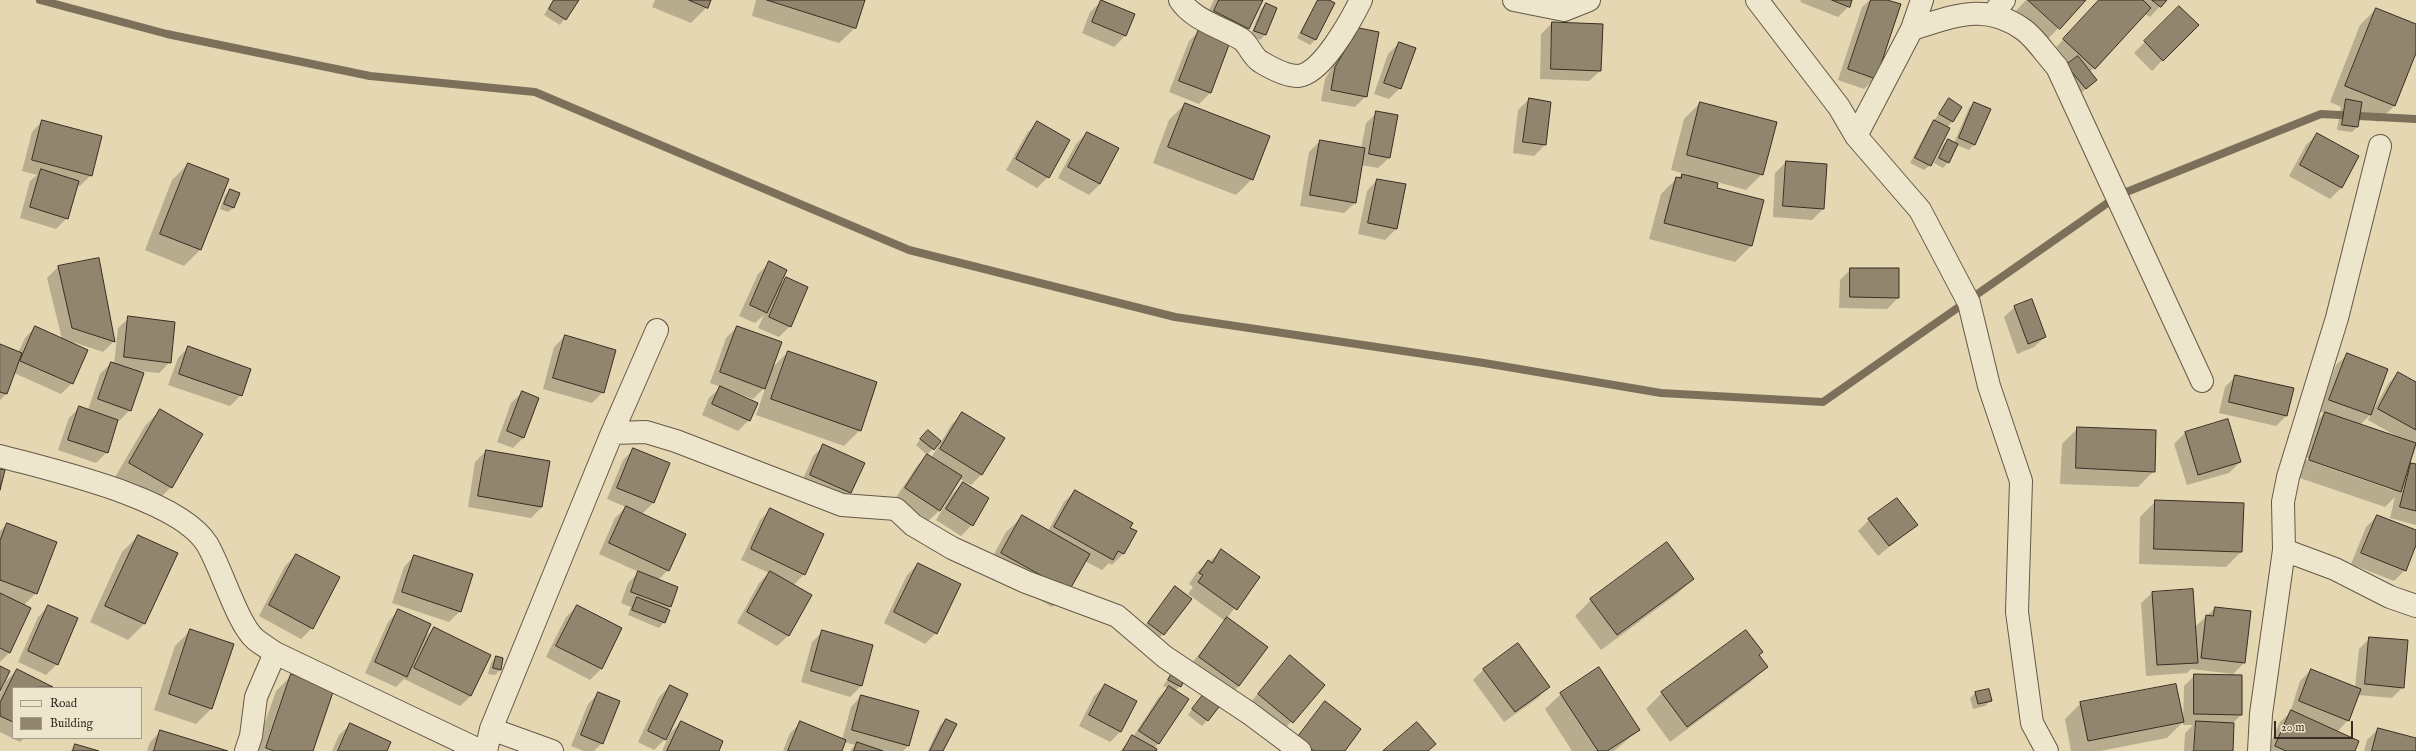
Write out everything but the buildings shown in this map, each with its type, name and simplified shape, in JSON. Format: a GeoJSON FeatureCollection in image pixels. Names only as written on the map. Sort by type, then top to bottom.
{"type":"FeatureCollection","features":[{"type":"Feature","properties":{"kind":"street"},"geometry":{"type":"LineString","coordinates":[[1180,0],[1184,6],[1208,23],[1243,41],[1259,61],[1288,75],[1299,76],[1321,62],[1350,21],[1361,0]]}},
{"type":"Feature","properties":{"kind":"street"},"geometry":{"type":"LineString","coordinates":[[1514,0],[1564,10],[1589,0]]}},
{"type":"Feature","properties":{"kind":"street"},"geometry":{"type":"LineString","coordinates":[[1757,0],[1839,107],[1856,136],[1920,210],[1968,303],[1989,386],[2020,481],[2017,612],[2032,723],[2047,751]]}},
{"type":"Feature","properties":{"kind":"street"},"geometry":{"type":"LineString","coordinates":[[1856,136],[1912,29],[1922,0]]}},
{"type":"Feature","properties":{"kind":"street"},"geometry":{"type":"LineString","coordinates":[[1912,29],[1969,12],[1998,7],[2024,30],[2057,67],[2202,381]]}},
{"type":"Feature","properties":{"kind":"street"},"geometry":{"type":"LineString","coordinates":[[2259,751],[2262,714],[2284,550],[2283,502],[2288,478],[2337,318],[2380,146]]}},
{"type":"Feature","properties":{"kind":"street"},"geometry":{"type":"LineString","coordinates":[[486,751],[491,729],[612,433],[657,330]]}},
{"type":"Feature","properties":{"kind":"street"},"geometry":{"type":"LineString","coordinates":[[612,433],[646,432],[676,441],[842,505],[896,509],[913,525],[952,548],[1026,582],[1118,616],[1165,657],[1249,713],[1300,751]]}},
{"type":"Feature","properties":{"kind":"street"},"geometry":{"type":"LineString","coordinates":[[0,456],[111,486],[179,517],[195,529],[207,543],[241,617],[254,638],[275,653],[481,751]]}},
{"type":"Feature","properties":{"kind":"street"},"geometry":{"type":"LineString","coordinates":[[2284,550],[2335,569],[2390,597],[2416,606]]}},
{"type":"Feature","properties":{"kind":"street"},"geometry":{"type":"LineString","coordinates":[[246,751],[251,736],[256,697],[275,653]]}},
{"type":"Feature","properties":{"kind":"street"},"geometry":{"type":"LineString","coordinates":[[491,729],[552,751]]}},
{"type":"Feature","properties":{"kind":"waterway"},"geometry":{"type":"LineString","coordinates":[[40,0],[167,34],[370,76],[535,92],[909,250],[1175,317],[1484,363],[1661,393],[1823,402],[2119,195],[2321,114],[2416,119]]}}]}
